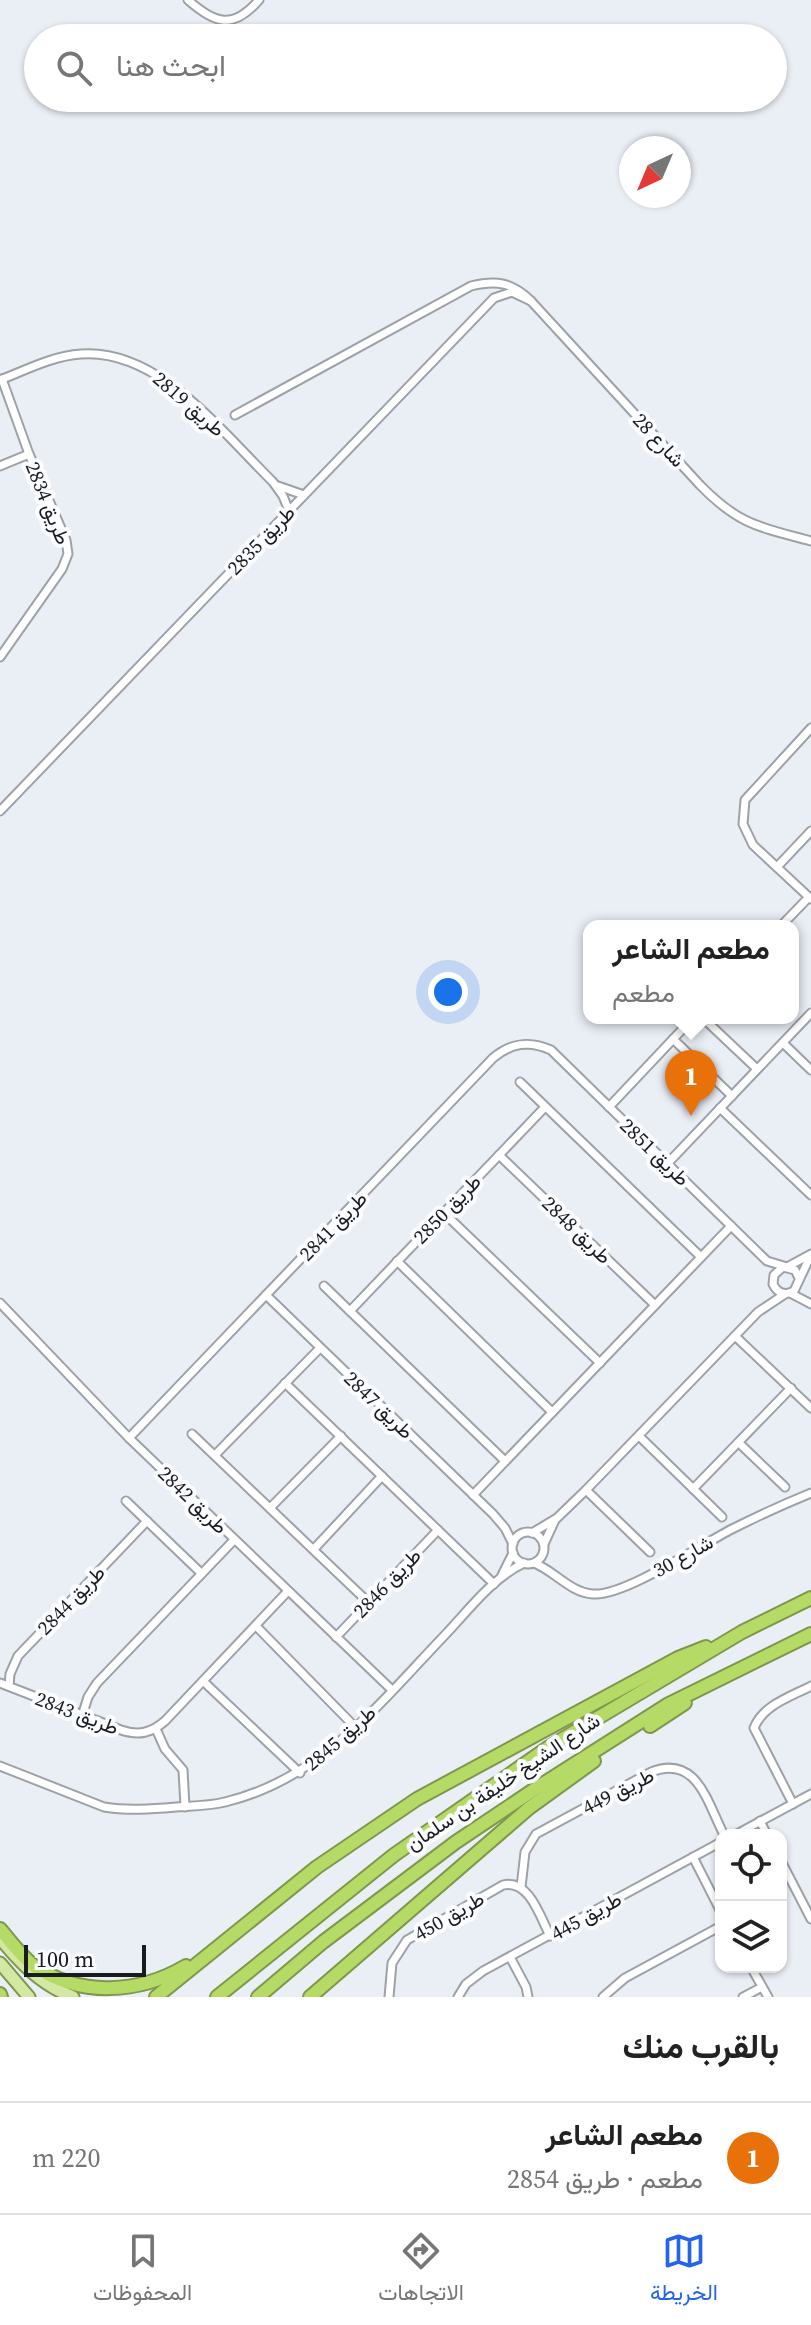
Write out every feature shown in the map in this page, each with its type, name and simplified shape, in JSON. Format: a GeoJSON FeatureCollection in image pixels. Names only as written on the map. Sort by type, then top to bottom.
{"type":"FeatureCollection","features":[{"type":"Feature","properties":{"kind":"highway","name":"شارع الشيخ خليفة بن سلمان"},"geometry":{"type":"LineString","coordinates":[[217,1997],[305,1924],[443,1820],[549,1747],[742,1632],[811,1598]]}},
{"type":"Feature","properties":{"kind":"highway"},"geometry":{"type":"LineString","coordinates":[[156,1997],[317,1867],[417,1799],[678,1658],[742,1632]]}},
{"type":"Feature","properties":{"kind":"highway","name":"شارع الشيخ خليفة بن سلمان"},"geometry":{"type":"LineString","coordinates":[[258,1997],[323,1942],[456,1842],[667,1705],[811,1634]]}},
{"type":"Feature","properties":{"kind":"highway"},"geometry":{"type":"LineString","coordinates":[[312,1997],[529,1808],[599,1757],[711,1685]]}},
{"type":"Feature","properties":{"kind":"highway"},"geometry":{"type":"LineString","coordinates":[[0,1929],[34,1966],[54,1978],[87,1989],[115,1991],[151,1983],[213,1950]]}},
{"type":"Feature","properties":{"kind":"main road"},"geometry":{"type":"LineString","coordinates":[[0,1938],[19,1962],[39,1979],[73,1997]]}},
{"type":"Feature","properties":{"kind":"main road"},"geometry":{"type":"LineString","coordinates":[[0,1963],[29,1997]]}},
{"type":"Feature","properties":{"kind":"street"},"geometry":{"type":"LineString","coordinates":[[188,0],[207,17],[226,21],[248,13],[259,0]]}},
{"type":"Feature","properties":{"kind":"street","name":"شارع 28"},"geometry":{"type":"LineString","coordinates":[[235,415],[471,286],[498,282],[509,284],[531,301],[715,500],[741,520],[811,541]]}},
{"type":"Feature","properties":{"kind":"street","name":"طريق 2835"},"geometry":{"type":"LineString","coordinates":[[0,811],[494,298],[512,292],[531,301]]}},
{"type":"Feature","properties":{"kind":"street","name":"طريق 2819"},"geometry":{"type":"LineString","coordinates":[[1,380],[45,362],[81,354],[121,357],[141,364],[179,391],[273,482],[289,511]]}},
{"type":"Feature","properties":{"kind":"street","name":"طريق 2834"},"geometry":{"type":"LineString","coordinates":[[0,657],[62,569],[68,554],[66,540],[1,380]]}},
{"type":"Feature","properties":{"kind":"street"},"geometry":{"type":"LineString","coordinates":[[0,466],[29,454]]}},
{"type":"Feature","properties":{"kind":"street","name":"طريق 2819"},"geometry":{"type":"LineString","coordinates":[[273,482],[304,495]]}},
{"type":"Feature","properties":{"kind":"street"},"geometry":{"type":"LineString","coordinates":[[787,920],[810,898],[753,845],[743,824],[745,800],[811,728]]}},
{"type":"Feature","properties":{"kind":"street"},"geometry":{"type":"LineString","coordinates":[[777,867],[811,831]]}},
{"type":"Feature","properties":{"kind":"street"},"geometry":{"type":"LineString","coordinates":[[667,1164],[811,1013]]}},
{"type":"Feature","properties":{"kind":"street"},"geometry":{"type":"LineString","coordinates":[[609,1107],[687,1024]]}},
{"type":"Feature","properties":{"kind":"street"},"geometry":{"type":"LineString","coordinates":[[709,1024],[757,1069]]}},
{"type":"Feature","properties":{"kind":"street"},"geometry":{"type":"LineString","coordinates":[[673,1039],[732,1096]]}},
{"type":"Feature","properties":{"kind":"street"},"geometry":{"type":"LineString","coordinates":[[783,1043],[811,1070]]}},
{"type":"Feature","properties":{"kind":"street","name":"طريق 2841"},"geometry":{"type":"LineString","coordinates":[[129,1438],[493,1058],[514,1045],[539,1045],[551,1050]]}},
{"type":"Feature","properties":{"kind":"street","name":"طريق 2851"},"geometry":{"type":"LineString","coordinates":[[551,1050],[767,1261],[787,1267]]}},
{"type":"Feature","properties":{"kind":"street"},"geometry":{"type":"LineString","coordinates":[[520,1082],[701,1257]]}},
{"type":"Feature","properties":{"kind":"street","name":"طريق 2850"},"geometry":{"type":"LineString","coordinates":[[350,1311],[545,1107]]}},
{"type":"Feature","properties":{"kind":"street"},"geometry":{"type":"LineString","coordinates":[[720,1108],[811,1195]]}},
{"type":"Feature","properties":{"kind":"street","name":"طريق 2848"},"geometry":{"type":"LineString","coordinates":[[499,1155],[655,1305]]}},
{"type":"Feature","properties":{"kind":"street"},"geometry":{"type":"LineString","coordinates":[[444,1213],[600,1363]]}},
{"type":"Feature","properties":{"kind":"street"},"geometry":{"type":"LineString","coordinates":[[473,1495],[731,1226]]}},
{"type":"Feature","properties":{"kind":"street","name":"طريق 2851"},"geometry":{"type":"LineString","coordinates":[[760,1254],[773,1281]]}},
{"type":"Feature","properties":{"kind":"street"},"geometry":{"type":"LineString","coordinates":[[758,1312],[776,1272],[811,1255]]}},
{"type":"Feature","properties":{"kind":"street"},"geometry":{"type":"LineString","coordinates":[[543,1554],[534,1563],[524,1563],[513,1548],[528,1533],[557,1518],[758,1312],[788,1294],[811,1255]]}},
{"type":"Feature","properties":{"kind":"street"},"geometry":{"type":"LineString","coordinates":[[397,1261],[552,1412]]}},
{"type":"Feature","properties":{"kind":"street"},"geometry":{"type":"LineString","coordinates":[[787,1267],[795,1270],[811,1303]]}},
{"type":"Feature","properties":{"kind":"street"},"geometry":{"type":"LineString","coordinates":[[773,1281],[780,1292],[811,1303]]}},
{"type":"Feature","properties":{"kind":"street"},"geometry":{"type":"LineString","coordinates":[[324,1286],[505,1461]]}},
{"type":"Feature","properties":{"kind":"street","name":"طريق 2847"},"geometry":{"type":"LineString","coordinates":[[266,1295],[493,1514],[505,1528],[513,1548]]}},
{"type":"Feature","properties":{"kind":"street","name":"طريق 2842"},"geometry":{"type":"LineString","coordinates":[[0,1303],[129,1438],[392,1690]]}},
{"type":"Feature","properties":{"kind":"street"},"geometry":{"type":"LineString","coordinates":[[735,1336],[811,1408]]}},
{"type":"Feature","properties":{"kind":"street"},"geometry":{"type":"LineString","coordinates":[[215,1455],[320,1348]]}},
{"type":"Feature","properties":{"kind":"street"},"geometry":{"type":"LineString","coordinates":[[285,1383],[496,1582]]}},
{"type":"Feature","properties":{"kind":"street"},"geometry":{"type":"LineString","coordinates":[[693,1489],[791,1388]]}},
{"type":"Feature","properties":{"kind":"street"},"geometry":{"type":"LineString","coordinates":[[192,1434],[369,1603]]}},
{"type":"Feature","properties":{"kind":"street"},"geometry":{"type":"LineString","coordinates":[[270,1508],[341,1436]]}},
{"type":"Feature","properties":{"kind":"street"},"geometry":{"type":"LineString","coordinates":[[639,1436],[722,1517]]}},
{"type":"Feature","properties":{"kind":"street"},"geometry":{"type":"LineString","coordinates":[[739,1443],[785,1487]]}},
{"type":"Feature","properties":{"kind":"street"},"geometry":{"type":"LineString","coordinates":[[314,1549],[382,1476]]}},
{"type":"Feature","properties":{"kind":"street"},"geometry":{"type":"LineString","coordinates":[[586,1490],[650,1552]]}},
{"type":"Feature","properties":{"kind":"street","name":"شارع 30"},"geometry":{"type":"LineString","coordinates":[[534,1563],[574,1589],[586,1593],[596,1595],[618,1591],[733,1529],[811,1493]]}},
{"type":"Feature","properties":{"kind":"street"},"geometry":{"type":"LineString","coordinates":[[126,1501],[201,1573]]}},
{"type":"Feature","properties":{"kind":"street","name":"طريق 2847"},"geometry":{"type":"LineString","coordinates":[[493,1514],[528,1533]]}},
{"type":"Feature","properties":{"kind":"street"},"geometry":{"type":"LineString","coordinates":[[555,1575],[543,1554],[544,1544],[557,1518]]}},
{"type":"Feature","properties":{"kind":"street","name":"طريق 2844"},"geometry":{"type":"LineString","coordinates":[[4,1685],[18,1656],[147,1521]]}},
{"type":"Feature","properties":{"kind":"street","name":"طريق 2846"},"geometry":{"type":"LineString","coordinates":[[336,1637],[438,1530]]}},
{"type":"Feature","properties":{"kind":"street"},"geometry":{"type":"LineString","coordinates":[[528,1533],[539,1537],[544,1544]]}},
{"type":"Feature","properties":{"kind":"street"},"geometry":{"type":"LineString","coordinates":[[82,1716],[88,1697],[97,1683],[234,1540]]}},
{"type":"Feature","properties":{"kind":"street","name":"طريق 2845"},"geometry":{"type":"LineString","coordinates":[[496,1582],[513,1548]]}},
{"type":"Feature","properties":{"kind":"street","name":"طريق 2845"},"geometry":{"type":"LineString","coordinates":[[0,1766],[104,1807],[140,1810],[226,1802],[300,1773],[356,1728],[496,1582],[524,1563]]}},
{"type":"Feature","properties":{"kind":"street"},"geometry":{"type":"LineString","coordinates":[[185,1807],[183,1770],[165,1749],[156,1729],[288,1591]]}},
{"type":"Feature","properties":{"kind":"street"},"geometry":{"type":"LineString","coordinates":[[256,1626],[356,1728]]}},
{"type":"Feature","properties":{"kind":"street"},"geometry":{"type":"LineString","coordinates":[[203,1681],[300,1773]]}},
{"type":"Feature","properties":{"kind":"street","name":"طريق 2843"},"geometry":{"type":"LineString","coordinates":[[4,1685],[133,1734],[156,1729]]}},
{"type":"Feature","properties":{"kind":"street"},"geometry":{"type":"LineString","coordinates":[[793,1804],[754,1728],[770,1707],[811,1686]]}},
{"type":"Feature","properties":{"kind":"street","name":"طريق 449"},"geometry":{"type":"LineString","coordinates":[[521,1887],[525,1852],[536,1834],[663,1768],[679,1768],[692,1776],[721,1829]]}},
{"type":"Feature","properties":{"kind":"street"},"geometry":{"type":"LineString","coordinates":[[746,1829],[811,1794]]}},
{"type":"Feature","properties":{"kind":"street"},"geometry":{"type":"LineString","coordinates":[[760,1821],[764,1829]]}},
{"type":"Feature","properties":{"kind":"street","name":"طريق 445"},"geometry":{"type":"LineString","coordinates":[[458,1997],[466,1984],[483,1971],[715,1845]]}},
{"type":"Feature","properties":{"kind":"street"},"geometry":{"type":"LineString","coordinates":[[693,1857],[715,1901]]}},
{"type":"Feature","properties":{"kind":"street"},"geometry":{"type":"LineString","coordinates":[[787,1873],[811,1919]]}},
{"type":"Feature","properties":{"kind":"street","name":"طريق 450"},"geometry":{"type":"LineString","coordinates":[[389,1997],[392,1963],[407,1940],[503,1885],[512,1883],[521,1887]]}},
{"type":"Feature","properties":{"kind":"street"},"geometry":{"type":"LineString","coordinates":[[521,1887],[550,1936]]}},
{"type":"Feature","properties":{"kind":"street"},"geometry":{"type":"LineString","coordinates":[[603,1997],[625,1978],[715,1929]]}},
{"type":"Feature","properties":{"kind":"street"},"geometry":{"type":"LineString","coordinates":[[510,1957],[528,1997]]}},
{"type":"Feature","properties":{"kind":"street"},"geometry":{"type":"LineString","coordinates":[[754,1973],[768,1997]]}},
{"type":"Feature","properties":{"kind":"street"},"geometry":{"type":"LineString","coordinates":[[743,1997],[762,1987]]}},
{"type":"Feature","properties":{"kind":"place","name":"مطعم الشاعر"},"geometry":{"type":"Point","coordinates":[691,1116]}}]}
